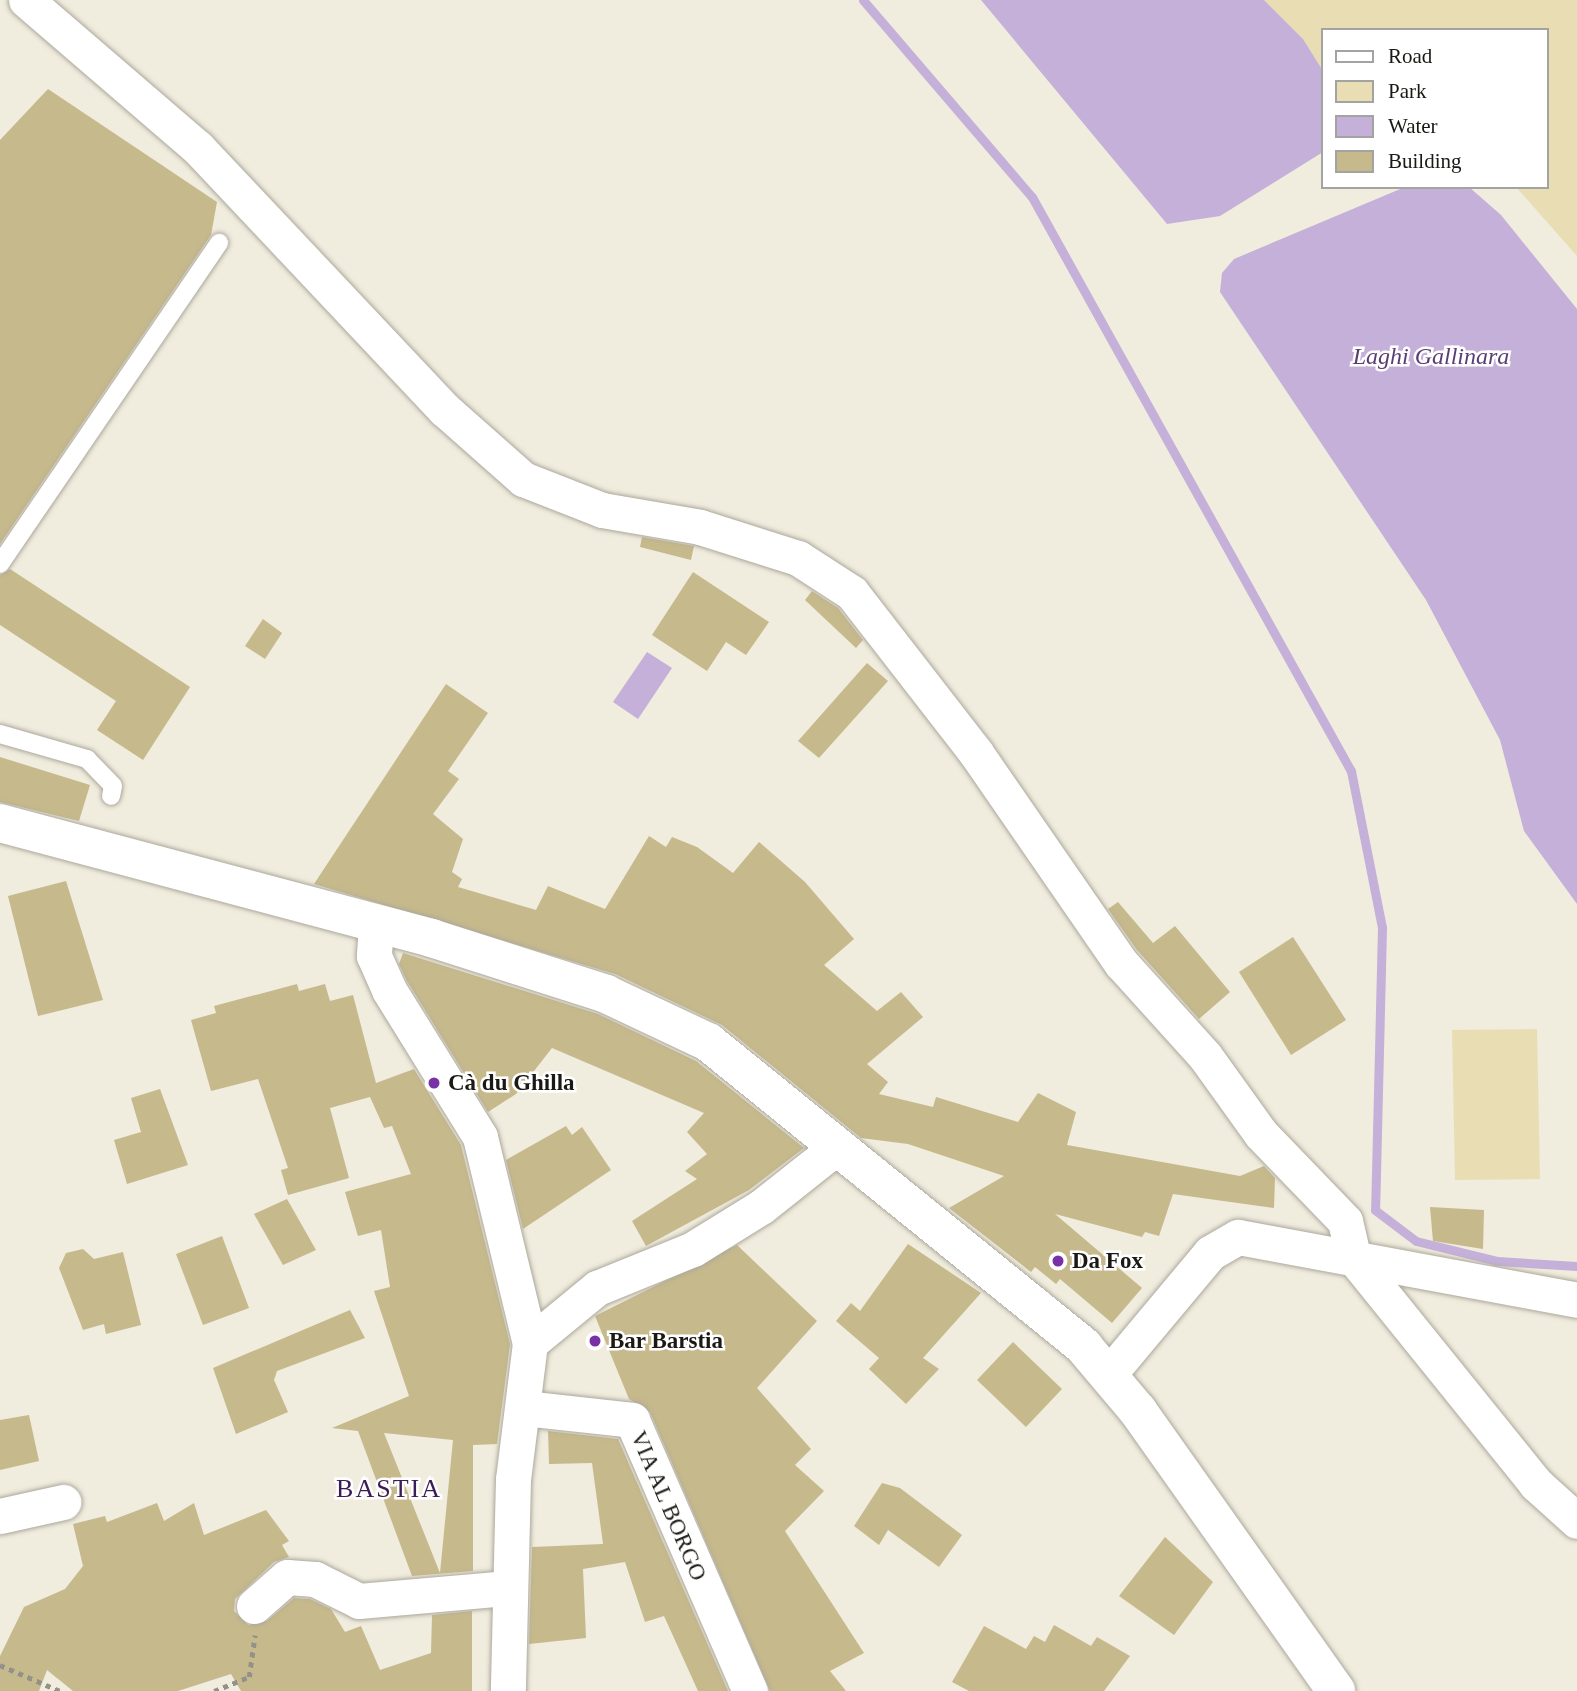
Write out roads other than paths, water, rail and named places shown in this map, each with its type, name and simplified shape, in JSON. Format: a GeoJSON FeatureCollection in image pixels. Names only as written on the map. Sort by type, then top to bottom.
{"type":"FeatureCollection","features":[{"type":"Feature","properties":{"kind":"main road"},"geometry":{"type":"LineString","coordinates":[[0,823],[376,925],[657,1015],[708,1042],[1052,1318],[1109,1374],[1336,1691]]}},
{"type":"Feature","properties":{"kind":"street"},"geometry":{"type":"LineString","coordinates":[[26,0],[198,148],[444,409],[523,479],[566,499],[700,527],[798,558],[852,593],[975,753],[1121,963],[1205,1056],[1261,1134],[1345,1221],[1353,1257],[1536,1484],[1577,1521]]}},
{"type":"Feature","properties":{"kind":"street"},"geometry":{"type":"LineString","coordinates":[[376,925],[374,956],[389,990],[480,1137],[530,1343],[524,1408],[513,1479],[506,1689]]}},
{"type":"Feature","properties":{"kind":"street"},"geometry":{"type":"LineString","coordinates":[[530,1343],[597,1288],[693,1249],[761,1207],[838,1146]]}},
{"type":"Feature","properties":{"kind":"street"},"geometry":{"type":"LineString","coordinates":[[1109,1374],[1210,1253],[1238,1237],[1577,1300]]}},
{"type":"Feature","properties":{"kind":"street","name":"VIA AL BORGO"},"geometry":{"type":"LineString","coordinates":[[524,1408],[632,1420],[750,1691]]}},
{"type":"Feature","properties":{"kind":"street"},"geometry":{"type":"LineString","coordinates":[[0,1516],[63,1502]]}},
{"type":"Feature","properties":{"kind":"street"},"geometry":{"type":"LineString","coordinates":[[254,1606],[287,1577],[315,1579],[359,1601],[508,1588]]}},
{"type":"Feature","properties":{"kind":"lane"},"geometry":{"type":"LineString","coordinates":[[0,564],[219,243]]}},
{"type":"Feature","properties":{"kind":"lane"},"geometry":{"type":"LineString","coordinates":[[0,734],[87,759],[113,786],[111,796]]}},
{"type":"Feature","properties":{"kind":"water"},"geometry":{"type":"Polygon","coordinates":[[[981,0],[1264,0],[1303,39],[1322,69],[1322,153],[1220,216],[1167,224],[981,0]]]}},
{"type":"Feature","properties":{"kind":"water","name":"Laghi Gallinara"},"geometry":{"type":"Polygon","coordinates":[[[1400,189],[1471,189],[1501,215],[1577,309],[1577,904],[1524,831],[1500,740],[1426,600],[1220,292],[1222,273],[1234,259],[1400,189]]]}},
{"type":"Feature","properties":{"kind":"water"},"geometry":{"type":"Polygon","coordinates":[[[647,652],[672,668],[638,719],[613,702],[647,652]]]}},
{"type":"Feature","properties":{"kind":"waterway"},"geometry":{"type":"LineString","coordinates":[[863,0],[1032,197],[1351,771],[1382,928],[1375,1210],[1416,1241],[1497,1261],[1577,1266]]}},
{"type":"Feature","properties":{"kind":"place","name":"Cà du Ghilla"},"geometry":{"type":"Point","coordinates":[434,1083]}},
{"type":"Feature","properties":{"kind":"place","name":"Da Fox"},"geometry":{"type":"Point","coordinates":[1058,1261]}},
{"type":"Feature","properties":{"kind":"place","name":"Bar Barstia"},"geometry":{"type":"Point","coordinates":[595,1341]}},
{"type":"Feature","properties":{"kind":"district","name":"BASTIA"},"geometry":{"type":"Point","coordinates":[389,1489]}}]}
